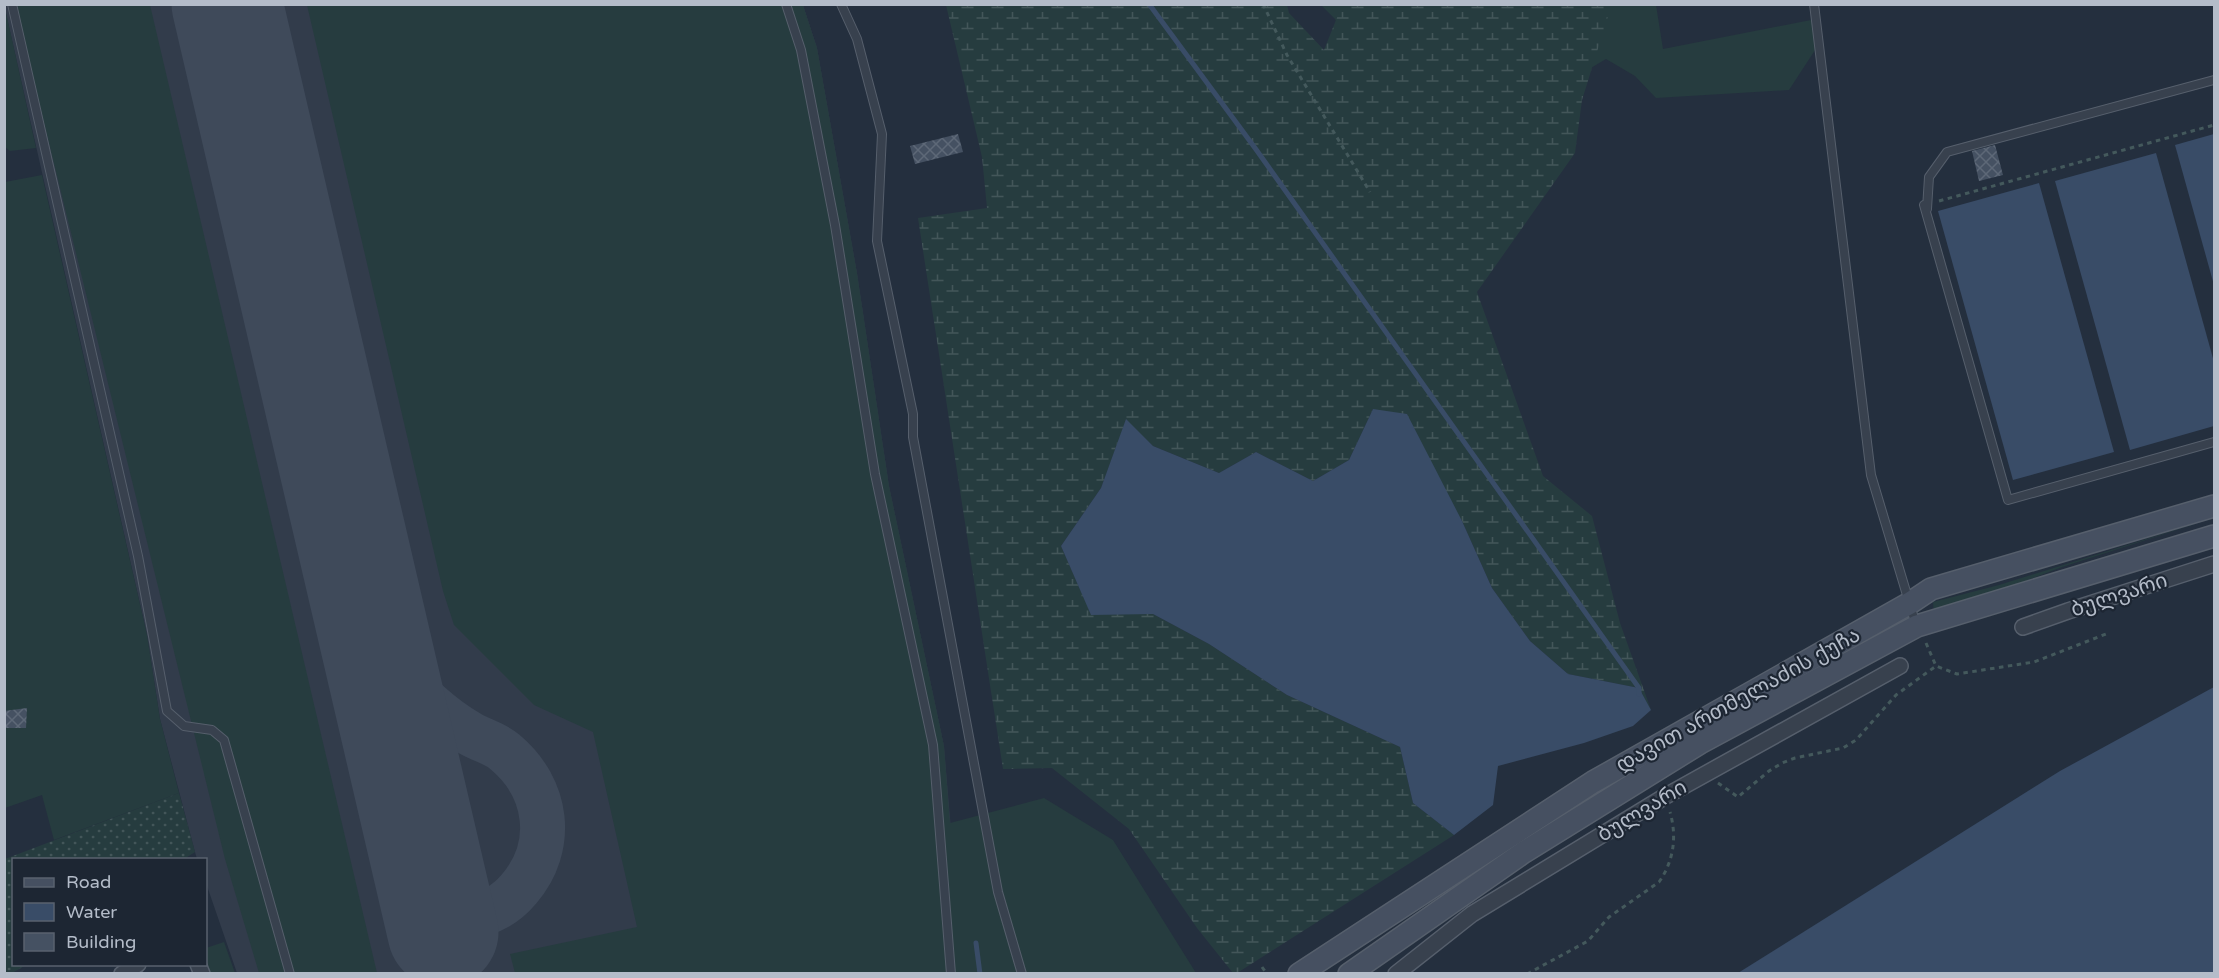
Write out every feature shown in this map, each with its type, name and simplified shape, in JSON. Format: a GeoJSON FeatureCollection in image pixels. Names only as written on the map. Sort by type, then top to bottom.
{"type":"FeatureCollection","features":[{"type":"Feature","properties":{"kind":"street","name":"დავით ართმელაძის ქუჩა"},"geometry":{"type":"LineString","coordinates":[[1299,974],[1593,782],[1931,589],[2214,506]]}},
{"type":"Feature","properties":{"kind":"street","name":"დავით ართმელაძის ქუჩა"},"geometry":{"type":"LineString","coordinates":[[1349,974],[1524,852],[1700,743],[1917,626],[2214,536]]}},
{"type":"Feature","properties":{"kind":"street","name":"ბულვარი"},"geometry":{"type":"LineString","coordinates":[[2023,627],[2214,564]]}},
{"type":"Feature","properties":{"kind":"street","name":"ბულვარი"},"geometry":{"type":"LineString","coordinates":[[1396,974],[1472,914],[1664,796],[1900,666]]}},
{"type":"Feature","properties":{"kind":"street"},"geometry":{"type":"LineString","coordinates":[[122,974],[135,966]]}},
{"type":"Feature","properties":{"kind":"lane"},"geometry":{"type":"LineString","coordinates":[[12,4],[138,556],[167,711],[184,726],[212,730],[224,740],[290,974]]}},
{"type":"Feature","properties":{"kind":"lane"},"geometry":{"type":"LineString","coordinates":[[786,4],[803,62],[836,225],[875,474],[933,745],[951,974]]}},
{"type":"Feature","properties":{"kind":"lane"},"geometry":{"type":"LineString","coordinates":[[841,4],[857,39],[882,134],[877,241],[913,414],[913,437],[998,892],[1022,974]]}},
{"type":"Feature","properties":{"kind":"lane"},"geometry":{"type":"LineString","coordinates":[[1814,4],[1871,475],[1917,626]]}},
{"type":"Feature","properties":{"kind":"lane"},"geometry":{"type":"LineString","coordinates":[[1924,205],[1927,209],[1929,177],[1947,152],[2214,80]]}},
{"type":"Feature","properties":{"kind":"lane"},"geometry":{"type":"LineString","coordinates":[[1924,205],[2008,500],[2214,442]]}},
{"type":"Feature","properties":{"kind":"path"},"geometry":{"type":"LineString","coordinates":[[1263,4],[1287,56],[1370,192]]}},
{"type":"Feature","properties":{"kind":"path"},"geometry":{"type":"LineString","coordinates":[[1924,205],[2214,125]]}},
{"type":"Feature","properties":{"kind":"path"},"geometry":{"type":"LineString","coordinates":[[1917,626],[1936,666],[1958,674],[2034,662],[2106,634]]}},
{"type":"Feature","properties":{"kind":"path"},"geometry":{"type":"LineString","coordinates":[[1706,774],[1738,797],[1782,763],[1844,748],[1856,740],[1896,695],[1936,666]]}},
{"type":"Feature","properties":{"kind":"path"},"geometry":{"type":"LineString","coordinates":[[1527,974],[1588,941],[1609,917],[1659,882],[1665,874],[1674,847],[1674,827],[1664,796]]}},
{"type":"Feature","properties":{"kind":"path"},"geometry":{"type":"LineString","coordinates":[[1263,967],[1267,974]]}},
{"type":"Feature","properties":{"kind":"shaded area"},"geometry":{"type":"Polygon","coordinates":[[[4,5],[803,5],[817,48],[857,273],[889,486],[944,746],[963,973],[237,973],[207,886],[207,858],[197,858],[160,719],[147,635],[4,5]]]}},
{"type":"Feature","properties":{"kind":"green space"},"geometry":{"type":"Polygon","coordinates":[[[15,5],[150,5],[377,973],[259,973],[225,859],[15,5]]]}},
{"type":"Feature","properties":{"kind":"green space"},"geometry":{"type":"Polygon","coordinates":[[[307,5],[803,5],[817,48],[857,273],[889,486],[944,746],[950,823],[1044,798],[1113,840],[1196,973],[515,973],[510,954],[637,927],[593,732],[534,705],[454,625],[443,591],[307,5]]]}},
{"type":"Feature","properties":{"kind":"green space"},"geometry":{"type":"Polygon","coordinates":[[[946,5],[1287,5],[1289,13],[1324,50],[1342,5],[1610,5],[1582,100],[1575,153],[1477,292],[1543,476],[1592,516],[1620,623],[1651,710],[1639,688],[1568,674],[1530,641],[1492,588],[1462,521],[1373,409],[1349,460],[1313,481],[1256,452],[1219,473],[1153,446],[1126,420],[1101,488],[1061,546],[1091,614],[1153,614],[1209,644],[1287,695],[1400,747],[1413,803],[1454,835],[1237,973],[1233,973],[1197,928],[1129,829],[1052,768],[1003,769],[918,218],[987,208],[982,157],[946,5]]]}},
{"type":"Feature","properties":{"kind":"green space"},"geometry":{"type":"Polygon","coordinates":[[[1321,5],[1656,5],[1663,49],[1816,19],[1819,44],[1789,90],[1656,98],[1635,76],[1606,59],[1547,94],[1368,83],[1335,19],[1321,5]]]}},
{"type":"Feature","properties":{"kind":"green space"},"geometry":{"type":"Polygon","coordinates":[[[4,8],[36,148],[10,151],[5,147],[4,8]]]}},
{"type":"Feature","properties":{"kind":"green space"},"geometry":{"type":"Polygon","coordinates":[[[42,175],[147,635],[160,719],[179,793],[54,840],[42,795],[5,808],[5,182],[42,175]]]}},
{"type":"Feature","properties":{"kind":"green space"},"geometry":{"type":"Polygon","coordinates":[[[2214,518],[2062,567],[1934,616],[1933,602],[1999,585],[2214,518]]]}},
{"type":"Feature","properties":{"kind":"green space"},"geometry":{"type":"Polygon","coordinates":[[[179,793],[195,852],[186,858],[12,858],[12,966],[24,966],[12,973],[5,973],[5,859],[179,793]]]}},
{"type":"Feature","properties":{"kind":"green space"},"geometry":{"type":"Polygon","coordinates":[[[224,942],[235,973],[210,973],[206,966],[207,948],[224,942]]]}},
{"type":"Feature","properties":{"kind":"water"},"geometry":{"type":"Polygon","coordinates":[[[2214,134],[2214,285],[2175,145],[2214,134]]]}},
{"type":"Feature","properties":{"kind":"water"},"geometry":{"type":"Polygon","coordinates":[[[2156,153],[2214,362],[2214,426],[2130,450],[2055,181],[2156,153]]]}},
{"type":"Feature","properties":{"kind":"water"},"geometry":{"type":"Polygon","coordinates":[[[2039,183],[2114,452],[2013,480],[1938,211],[2039,183]]]}},
{"type":"Feature","properties":{"kind":"water"},"geometry":{"type":"Polygon","coordinates":[[[1373,409],[1407,414],[1462,521],[1492,588],[1530,641],[1568,674],[1639,688],[1651,710],[1633,726],[1584,743],[1498,766],[1493,805],[1454,835],[1413,803],[1400,747],[1287,695],[1209,644],[1153,614],[1091,615],[1061,546],[1101,488],[1126,419],[1153,446],[1219,473],[1256,452],[1313,481],[1349,460],[1373,409]]]}},
{"type":"Feature","properties":{"kind":"water"},"geometry":{"type":"Polygon","coordinates":[[[2214,687],[2214,973],[1738,973],[2060,771],[2214,687]]]}},
{"type":"Feature","properties":{"kind":"building"},"geometry":{"type":"Polygon","coordinates":[[[958,134],[963,152],[915,164],[910,146],[958,134]]]}},
{"type":"Feature","properties":{"kind":"building"},"geometry":{"type":"Polygon","coordinates":[[[1995,145],[2003,175],[1979,181],[1972,151],[1995,145]]]}},
{"type":"Feature","properties":{"kind":"building"},"geometry":{"type":"Polygon","coordinates":[[[27,708],[26,728],[4,728],[4,711],[27,708]]]}},
{"type":"Feature","properties":{"kind":"waterway"},"geometry":{"type":"LineString","coordinates":[[1149,4],[1255,148],[1639,688],[1639,694]]}},
{"type":"Feature","properties":{"kind":"waterway"},"geometry":{"type":"LineString","coordinates":[[976,943],[980,974]]}},
{"type":"Feature","properties":{"kind":"taxiway"},"geometry":{"type":"LineString","coordinates":[[362,582],[377,779],[405,909],[451,917],[466,917],[494,909],[507,901],[519,889],[531,872],[538,855],[542,836],[542,818],[531,783],[505,752],[469,733],[428,703],[382,654],[374,639],[365,597]]}},
{"type":"Feature","properties":{"kind":"runway"},"geometry":{"type":"LineString","coordinates":[[227,4],[443,932]]}}]}
